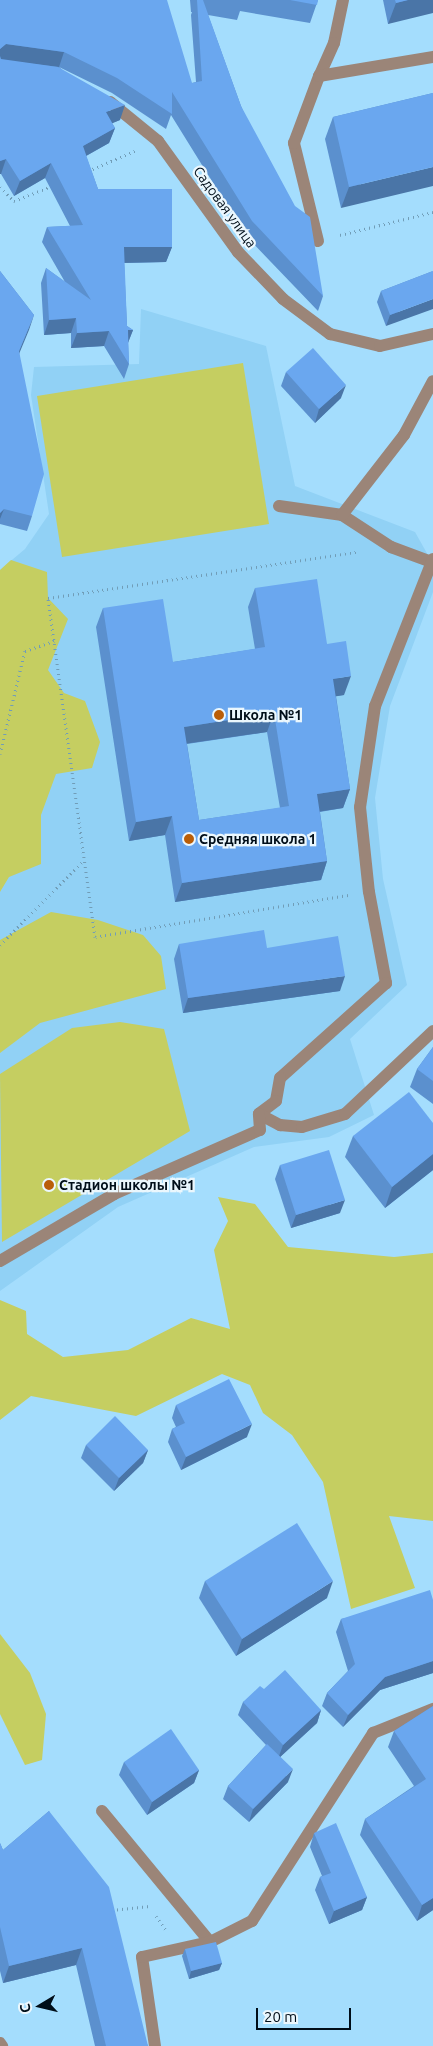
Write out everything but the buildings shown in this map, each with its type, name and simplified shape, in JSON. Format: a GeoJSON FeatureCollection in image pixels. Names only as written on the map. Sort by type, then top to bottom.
{"type":"FeatureCollection","features":[{"type":"Feature","properties":{"kind":"street"},"geometry":{"type":"LineString","coordinates":[[318,241],[294,143],[319,76],[334,43],[344,0]]}},
{"type":"Feature","properties":{"kind":"street"},"geometry":{"type":"LineString","coordinates":[[319,76],[433,57]]}},
{"type":"Feature","properties":{"kind":"street","name":"Садовая улица"},"geometry":{"type":"LineString","coordinates":[[99,96],[158,141],[238,252],[283,299],[330,334],[380,346],[433,334]]}},
{"type":"Feature","properties":{"kind":"street"},"geometry":{"type":"LineString","coordinates":[[342,515],[404,435],[433,381]]}},
{"type":"Feature","properties":{"kind":"street"},"geometry":{"type":"LineString","coordinates":[[259,1114],[276,1101],[280,1078],[386,983],[369,892],[360,807],[375,706],[431,560],[391,547],[342,515],[279,506]]}},
{"type":"Feature","properties":{"kind":"street"},"geometry":{"type":"LineString","coordinates":[[259,1114],[280,1125],[302,1128],[345,1114],[433,1031]]}},
{"type":"Feature","properties":{"kind":"street"},"geometry":{"type":"LineString","coordinates":[[0,1261],[114,1194],[260,1130],[259,1114]]}},
{"type":"Feature","properties":{"kind":"street"},"geometry":{"type":"LineString","coordinates":[[155,2046],[142,1956],[210,1942],[252,1921],[373,1733],[433,1710]]}},
{"type":"Feature","properties":{"kind":"street"},"geometry":{"type":"LineString","coordinates":[[102,1811],[210,1942]]}},
{"type":"Feature","properties":{"kind":"path"},"geometry":{"type":"LineString","coordinates":[[84,172],[158,141]]}},
{"type":"Feature","properties":{"kind":"path"},"geometry":{"type":"LineString","coordinates":[[0,187],[14,201],[58,183]]}},
{"type":"Feature","properties":{"kind":"path"},"geometry":{"type":"LineString","coordinates":[[318,241],[433,212]]}},
{"type":"Feature","properties":{"kind":"path"},"geometry":{"type":"LineString","coordinates":[[369,892],[95,937],[48,598],[391,547]]}},
{"type":"Feature","properties":{"kind":"path"},"geometry":{"type":"LineString","coordinates":[[0,754],[25,651],[54,641]]}},
{"type":"Feature","properties":{"kind":"path"},"geometry":{"type":"LineString","coordinates":[[0,945],[84,860]]}},
{"type":"Feature","properties":{"kind":"path"},"geometry":{"type":"LineString","coordinates":[[102,1911],[148,1904],[177,1949]]}},
{"type":"Feature","properties":{"kind":"shaded area","name":"Средняя школа 1"},"geometry":{"type":"Polygon","coordinates":[[[141,309],[266,346],[295,486],[415,532],[433,564],[433,592],[390,706],[375,798],[383,879],[407,985],[350,1039],[374,1115],[329,1137],[254,1147],[118,1207],[0,1291],[0,570],[25,549],[49,514],[31,395],[34,367],[139,364],[141,309]]]}},
{"type":"Feature","properties":{"kind":"green space"},"geometry":{"type":"Polygon","coordinates":[[[243,363],[269,524],[62,557],[37,396],[243,363]]]}},
{"type":"Feature","properties":{"kind":"green space"},"geometry":{"type":"Polygon","coordinates":[[[11,560],[47,572],[48,598],[68,619],[48,670],[64,693],[85,701],[100,742],[92,768],[56,774],[41,815],[41,864],[9,877],[0,892],[0,570],[11,560]]]}},
{"type":"Feature","properties":{"kind":"green space"},"geometry":{"type":"Polygon","coordinates":[[[51,912],[98,920],[143,935],[161,956],[166,989],[40,1023],[0,1053],[0,940],[51,912]]]}},
{"type":"Feature","properties":{"kind":"green space","name":"Стадион школы №1"},"geometry":{"type":"Polygon","coordinates":[[[120,1022],[164,1029],[190,1131],[2,1242],[0,1074],[72,1028],[120,1022]]]}},
{"type":"Feature","properties":{"kind":"green space"},"geometry":{"type":"Polygon","coordinates":[[[218,1197],[255,1204],[288,1247],[394,1257],[433,1253],[433,1521],[389,1516],[415,1588],[351,1609],[323,1482],[292,1435],[263,1413],[250,1385],[222,1374],[136,1416],[31,1396],[0,1420],[0,1300],[26,1311],[27,1334],[63,1357],[128,1350],[191,1318],[230,1329],[214,1250],[228,1221],[218,1197]]]}},
{"type":"Feature","properties":{"kind":"green space"},"geometry":{"type":"Polygon","coordinates":[[[0,1634],[30,1673],[46,1714],[42,1760],[25,1765],[0,1714],[0,1634]]]}},
{"type":"Feature","properties":{"kind":"place","name":"Школа №1"},"geometry":{"type":"Point","coordinates":[219,715]}},
{"type":"Feature","properties":{"kind":"place","name":"Средняя школа 1"},"geometry":{"type":"Point","coordinates":[189,839]}},
{"type":"Feature","properties":{"kind":"place","name":"Стадион школы №1"},"geometry":{"type":"Point","coordinates":[49,1185]}}]}
